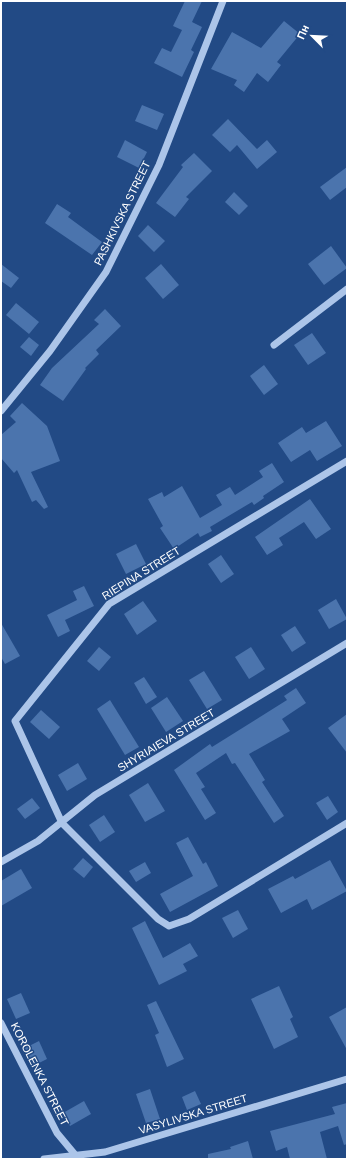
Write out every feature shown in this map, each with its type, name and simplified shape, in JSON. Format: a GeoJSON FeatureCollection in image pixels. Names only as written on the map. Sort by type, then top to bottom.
{"type":"FeatureCollection","features":[{"type":"Feature","properties":{"kind":"street","name":"PASHKIVSKA STREET"},"geometry":{"type":"LineString","coordinates":[[1,411],[50,351],[106,272],[158,165],[223,1]]}},
{"type":"Feature","properties":{"kind":"street"},"geometry":{"type":"LineString","coordinates":[[274,345],[347,289]]}},
{"type":"Feature","properties":{"kind":"street","name":"RIEPINA STREET"},"geometry":{"type":"LineString","coordinates":[[62,823],[15,721],[109,604],[347,461]]}},
{"type":"Feature","properties":{"kind":"street","name":"SHYRIAIEVA STREET"},"geometry":{"type":"LineString","coordinates":[[1,862],[38,841],[95,795],[347,643]]}},
{"type":"Feature","properties":{"kind":"street"},"geometry":{"type":"LineString","coordinates":[[62,823],[158,919],[170,926],[189,919],[347,823]]}},
{"type":"Feature","properties":{"kind":"street","name":"KOROLENKA STREET"},"geometry":{"type":"LineString","coordinates":[[1,1023],[57,1133],[76,1157]]}},
{"type":"Feature","properties":{"kind":"street","name":"VASYLIVSKA STREET"},"geometry":{"type":"LineString","coordinates":[[44,1159],[76,1157],[106,1152],[347,1079]]}},
{"type":"Feature","properties":{"kind":"building"},"geometry":{"type":"Polygon","coordinates":[[[185,1],[202,1],[192,22],[202,27],[191,50],[194,52],[182,77],[154,63],[162,48],[171,52],[182,30],[173,26],[185,1]]]}},
{"type":"Feature","properties":{"kind":"building"},"geometry":{"type":"Polygon","coordinates":[[[284,21],[300,34],[277,62],[281,65],[268,82],[257,73],[244,92],[234,85],[237,80],[211,69],[232,32],[261,48],[284,21]]]}},
{"type":"Feature","properties":{"kind":"building"},"geometry":{"type":"Polygon","coordinates":[[[142,105],[164,114],[157,130],[135,121],[142,105]]]}},
{"type":"Feature","properties":{"kind":"building"},"geometry":{"type":"Polygon","coordinates":[[[228,119],[257,149],[267,140],[277,152],[257,169],[237,145],[230,152],[212,135],[228,119]]]}},
{"type":"Feature","properties":{"kind":"building"},"geometry":{"type":"Polygon","coordinates":[[[125,140],[147,152],[139,168],[117,157],[125,140]]]}},
{"type":"Feature","properties":{"kind":"building"},"geometry":{"type":"Polygon","coordinates":[[[194,153],[212,171],[186,197],[189,199],[175,217],[156,203],[183,167],[181,165],[194,153]]]}},
{"type":"Feature","properties":{"kind":"building"},"geometry":{"type":"Polygon","coordinates":[[[347,167],[347,187],[330,200],[320,187],[347,167]]]}},
{"type":"Feature","properties":{"kind":"building"},"geometry":{"type":"Polygon","coordinates":[[[234,192],[248,206],[239,215],[225,202],[234,192]]]}},
{"type":"Feature","properties":{"kind":"building"},"geometry":{"type":"Polygon","coordinates":[[[57,204],[71,213],[68,217],[102,242],[92,255],[45,223],[57,204]]]}},
{"type":"Feature","properties":{"kind":"building"},"geometry":{"type":"Polygon","coordinates":[[[148,225],[165,241],[154,252],[138,236],[148,225]]]}},
{"type":"Feature","properties":{"kind":"building"},"geometry":{"type":"Polygon","coordinates":[[[331,246],[347,268],[324,285],[308,264],[331,246]]]}},
{"type":"Feature","properties":{"kind":"building"},"geometry":{"type":"Polygon","coordinates":[[[1,264],[19,278],[11,288],[1,281],[1,264]]]}},
{"type":"Feature","properties":{"kind":"building"},"geometry":{"type":"Polygon","coordinates":[[[161,264],[179,285],[163,299],[145,278],[161,264]]]}},
{"type":"Feature","properties":{"kind":"building"},"geometry":{"type":"Polygon","coordinates":[[[16,303],[39,322],[29,334],[6,315],[16,303]]]}},
{"type":"Feature","properties":{"kind":"building"},"geometry":{"type":"Polygon","coordinates":[[[105,309],[121,326],[96,350],[99,354],[85,368],[86,369],[63,401],[40,385],[52,368],[99,324],[94,320],[105,309]]]}},
{"type":"Feature","properties":{"kind":"building"},"geometry":{"type":"Polygon","coordinates":[[[312,333],[326,353],[308,365],[294,345],[312,333]]]}},
{"type":"Feature","properties":{"kind":"building"},"geometry":{"type":"Polygon","coordinates":[[[29,337],[39,345],[31,356],[20,347],[29,337]]]}},
{"type":"Feature","properties":{"kind":"building"},"geometry":{"type":"Polygon","coordinates":[[[264,365],[278,384],[264,395],[250,376],[264,365]]]}},
{"type":"Feature","properties":{"kind":"building"},"geometry":{"type":"Polygon","coordinates":[[[22,403],[47,426],[60,461],[31,472],[48,507],[44,509],[36,500],[32,502],[17,470],[14,473],[1,458],[1,435],[16,422],[10,416],[22,403]]]}},
{"type":"Feature","properties":{"kind":"building"},"geometry":{"type":"Polygon","coordinates":[[[326,421],[342,446],[317,461],[310,450],[291,462],[278,443],[302,427],[306,433],[326,421]]]}},
{"type":"Feature","properties":{"kind":"building"},"geometry":{"type":"Polygon","coordinates":[[[272,463],[284,482],[263,496],[264,498],[254,505],[252,502],[210,527],[212,531],[200,537],[198,533],[174,549],[160,528],[163,526],[148,499],[162,492],[164,497],[182,486],[200,518],[222,505],[216,495],[230,487],[235,495],[263,477],[259,471],[272,463]]]}},
{"type":"Feature","properties":{"kind":"building"},"geometry":{"type":"Polygon","coordinates":[[[310,499],[331,529],[316,539],[304,522],[279,538],[283,545],[267,555],[255,537],[310,499]]]}},
{"type":"Feature","properties":{"kind":"building"},"geometry":{"type":"Polygon","coordinates":[[[136,544],[146,564],[126,574],[116,554],[136,544]]]}},
{"type":"Feature","properties":{"kind":"building"},"geometry":{"type":"Polygon","coordinates":[[[221,555],[234,574],[221,583],[208,564],[221,555]]]}},
{"type":"Feature","properties":{"kind":"building"},"geometry":{"type":"Polygon","coordinates":[[[84,586],[94,606],[65,620],[70,631],[58,637],[47,615],[77,600],[73,591],[84,586]]]}},
{"type":"Feature","properties":{"kind":"building"},"geometry":{"type":"Polygon","coordinates":[[[336,599],[347,619],[329,629],[318,610],[336,599]]]}},
{"type":"Feature","properties":{"kind":"building"},"geometry":{"type":"Polygon","coordinates":[[[143,601],[157,621],[137,635],[124,614],[143,601]]]}},
{"type":"Feature","properties":{"kind":"building"},"geometry":{"type":"Polygon","coordinates":[[[1,623],[20,656],[5,664],[1,657],[1,623]]]}},
{"type":"Feature","properties":{"kind":"building"},"geometry":{"type":"Polygon","coordinates":[[[295,626],[306,643],[292,652],[281,635],[295,626]]]}},
{"type":"Feature","properties":{"kind":"building"},"geometry":{"type":"Polygon","coordinates":[[[99,647],[111,657],[99,671],[87,661],[99,647]]]}},
{"type":"Feature","properties":{"kind":"building"},"geometry":{"type":"Polygon","coordinates":[[[251,647],[265,669],[249,679],[235,657],[251,647]]]}},
{"type":"Feature","properties":{"kind":"building"},"geometry":{"type":"Polygon","coordinates":[[[204,671],[222,700],[207,709],[189,680],[204,671]]]}},
{"type":"Feature","properties":{"kind":"building"},"geometry":{"type":"Polygon","coordinates":[[[144,677],[157,697],[146,704],[134,683],[144,677]]]}},
{"type":"Feature","properties":{"kind":"building"},"geometry":{"type":"Polygon","coordinates":[[[296,688],[306,703],[282,719],[290,731],[249,754],[265,780],[262,782],[284,816],[274,823],[235,763],[232,764],[226,753],[196,773],[205,787],[201,789],[216,813],[205,820],[174,770],[210,744],[212,747],[287,700],[284,696],[296,688]]]}},
{"type":"Feature","properties":{"kind":"building"},"geometry":{"type":"Polygon","coordinates":[[[167,697],[183,721],[166,732],[151,708],[167,697]]]}},
{"type":"Feature","properties":{"kind":"building"},"geometry":{"type":"Polygon","coordinates":[[[110,700],[139,747],[125,755],[97,709],[110,700]]]}},
{"type":"Feature","properties":{"kind":"building"},"geometry":{"type":"Polygon","coordinates":[[[41,710],[60,727],[49,739],[30,722],[41,710]]]}},
{"type":"Feature","properties":{"kind":"building"},"geometry":{"type":"Polygon","coordinates":[[[347,714],[347,753],[328,728],[347,714]]]}},
{"type":"Feature","properties":{"kind":"building"},"geometry":{"type":"Polygon","coordinates":[[[78,763],[87,779],[67,791],[58,775],[78,763]]]}},
{"type":"Feature","properties":{"kind":"building"},"geometry":{"type":"Polygon","coordinates":[[[148,783],[165,811],[145,822],[129,795],[148,783]]]}},
{"type":"Feature","properties":{"kind":"building"},"geometry":{"type":"Polygon","coordinates":[[[328,796],[338,812],[327,820],[316,803],[328,796]]]}},
{"type":"Feature","properties":{"kind":"building"},"geometry":{"type":"Polygon","coordinates":[[[32,798],[40,808],[25,819],[17,809],[32,798]]]}},
{"type":"Feature","properties":{"kind":"building"},"geometry":{"type":"Polygon","coordinates":[[[104,815],[115,832],[100,842],[89,825],[104,815]]]}},
{"type":"Feature","properties":{"kind":"building"},"geometry":{"type":"Polygon","coordinates":[[[188,837],[203,864],[206,862],[218,886],[170,912],[160,894],[193,876],[176,843],[188,837]]]}},
{"type":"Feature","properties":{"kind":"building"},"geometry":{"type":"Polygon","coordinates":[[[83,858],[93,867],[84,878],[73,869],[83,858]]]}},
{"type":"Feature","properties":{"kind":"building"},"geometry":{"type":"Polygon","coordinates":[[[330,860],[347,891],[312,910],[307,899],[281,913],[268,889],[293,876],[295,879],[330,860]]]}},
{"type":"Feature","properties":{"kind":"building"},"geometry":{"type":"Polygon","coordinates":[[[145,862],[151,873],[136,882],[129,871],[145,862]]]}},
{"type":"Feature","properties":{"kind":"building"},"geometry":{"type":"Polygon","coordinates":[[[21,869],[32,888],[1,906],[1,881],[21,869]]]}},
{"type":"Feature","properties":{"kind":"building"},"geometry":{"type":"Polygon","coordinates":[[[238,910],[248,929],[233,938],[222,918],[238,910]]]}},
{"type":"Feature","properties":{"kind":"building"},"geometry":{"type":"Polygon","coordinates":[[[145,921],[163,958],[190,943],[198,956],[183,964],[187,971],[159,985],[132,928],[145,921]]]}},
{"type":"Feature","properties":{"kind":"building"},"geometry":{"type":"Polygon","coordinates":[[[279,986],[293,1017],[290,1019],[298,1037],[274,1049],[251,999],[279,986]]]}},
{"type":"Feature","properties":{"kind":"building"},"geometry":{"type":"Polygon","coordinates":[[[21,993],[30,1013],[16,1019],[7,999],[21,993]]]}},
{"type":"Feature","properties":{"kind":"building"},"geometry":{"type":"Polygon","coordinates":[[[156,1001],[184,1059],[167,1067],[155,1035],[159,1033],[147,1005],[156,1001]]]}},
{"type":"Feature","properties":{"kind":"building"},"geometry":{"type":"Polygon","coordinates":[[[347,1007],[347,1050],[329,1017],[347,1007]]]}},
{"type":"Feature","properties":{"kind":"building"},"geometry":{"type":"Polygon","coordinates":[[[39,1041],[47,1059],[33,1066],[25,1048],[39,1041]]]}},
{"type":"Feature","properties":{"kind":"building"},"geometry":{"type":"Polygon","coordinates":[[[150,1089],[160,1119],[146,1123],[136,1094],[150,1089]]]}},
{"type":"Feature","properties":{"kind":"building"},"geometry":{"type":"Polygon","coordinates":[[[195,1091],[201,1104],[187,1110],[182,1097],[195,1091]]]}},
{"type":"Feature","properties":{"kind":"building"},"geometry":{"type":"Polygon","coordinates":[[[84,1101],[91,1114],[70,1126],[63,1113],[84,1101]]]}},
{"type":"Feature","properties":{"kind":"building"},"geometry":{"type":"Polygon","coordinates":[[[347,1103],[347,1144],[344,1145],[338,1126],[320,1132],[327,1159],[290,1159],[287,1147],[276,1151],[270,1131],[335,1114],[332,1107],[347,1103]]]}},
{"type":"Feature","properties":{"kind":"building"},"geometry":{"type":"Polygon","coordinates":[[[248,1141],[253,1159],[208,1159],[208,1154],[231,1149],[230,1147],[248,1141]]]}}]}
